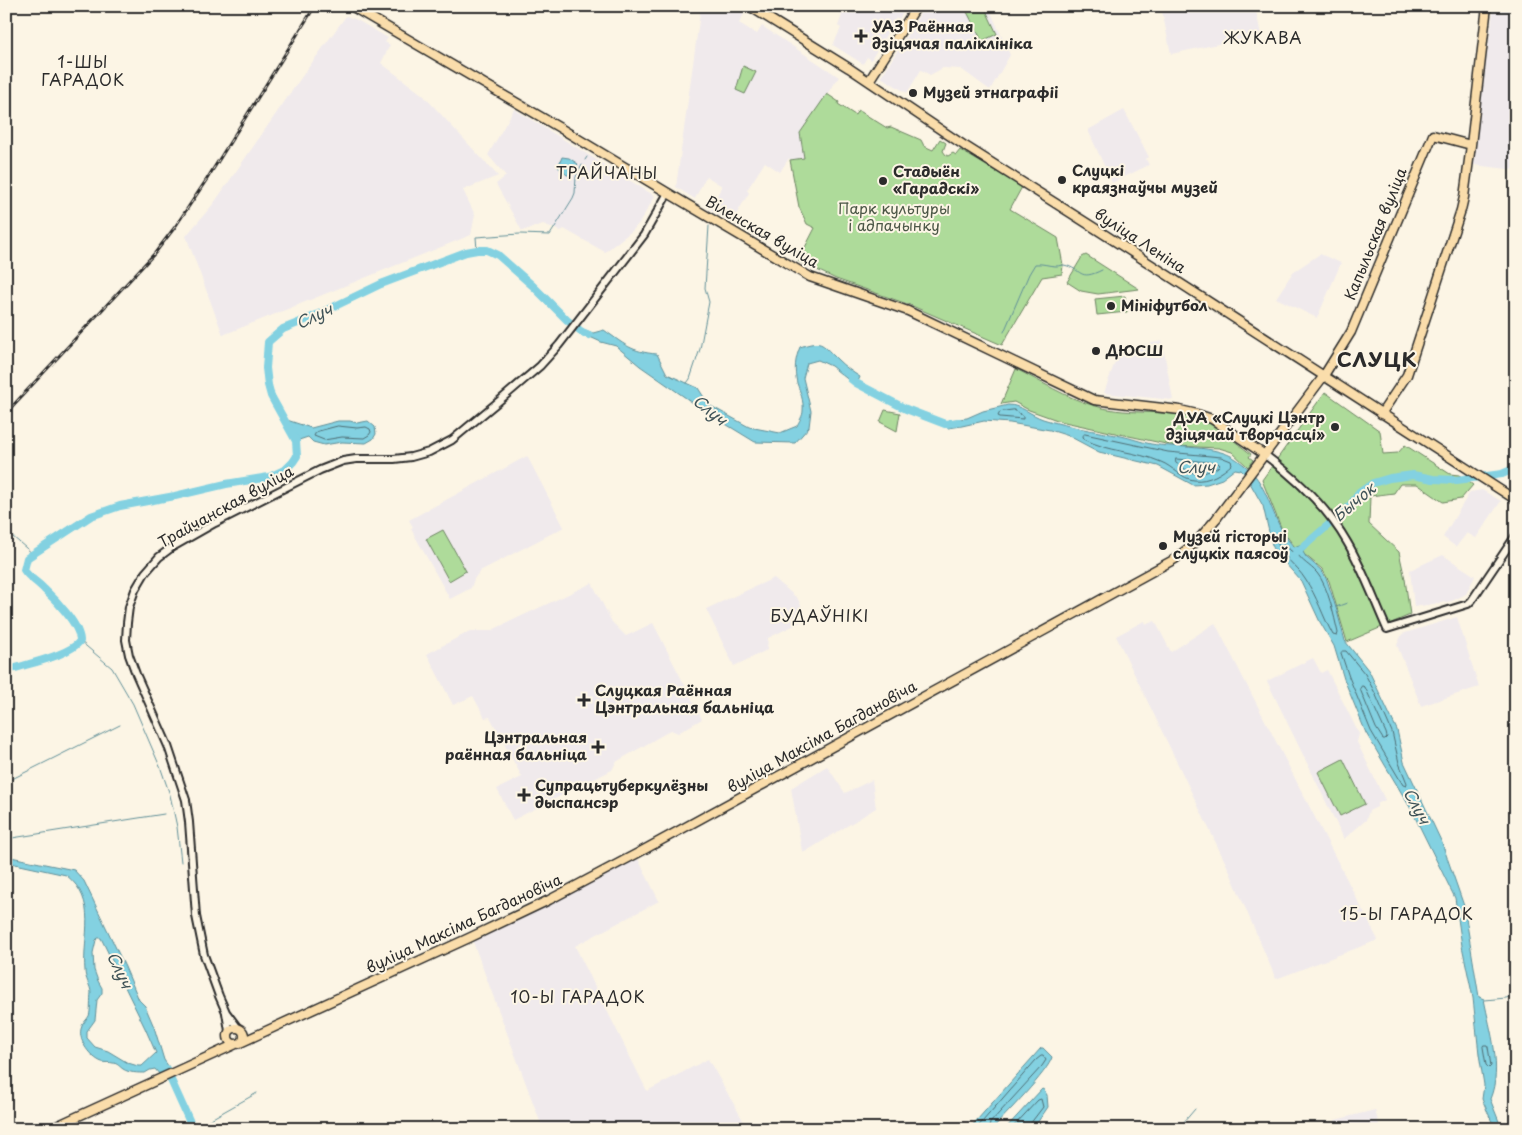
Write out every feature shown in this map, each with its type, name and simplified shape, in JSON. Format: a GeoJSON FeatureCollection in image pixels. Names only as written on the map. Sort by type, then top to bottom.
{"type":"FeatureCollection","features":[{"type":"Feature","properties":{"kind":"main road","name":"Віленская вуліца"},"geometry":{"type":"LineString","coordinates":[[352,6],[810,276],[908,310],[1094,400],[1180,410],[1212,419],[1265,455]]}},
{"type":"Feature","properties":{"kind":"main road","name":"вуліца Леніна"},"geometry":{"type":"LineString","coordinates":[[749,6],[1516,500]]}},
{"type":"Feature","properties":{"kind":"main road"},"geometry":{"type":"LineString","coordinates":[[869,82],[917,6]]}},
{"type":"Feature","properties":{"kind":"main road"},"geometry":{"type":"LineString","coordinates":[[1381,414],[1406,376],[1461,210],[1471,145],[1487,6]]}},
{"type":"Feature","properties":{"kind":"main road","name":"Капыльская вуліца"},"geometry":{"type":"LineString","coordinates":[[1323,377],[1351,332],[1433,134],[1471,145]]}},
{"type":"Feature","properties":{"kind":"main road","name":"вуліца Максіма Багдановіча"},"geometry":{"type":"LineString","coordinates":[[50,1129],[265,1032],[549,900],[1175,559],[1192,546],[1206,531],[1323,377]]}},
{"type":"Feature","properties":{"kind":"main road"},"geometry":{"type":"LineString","coordinates":[[232,1029],[240,1029],[245,1036],[239,1043],[230,1041],[229,1033],[232,1029]]}},
{"type":"Feature","properties":{"kind":"main road","name":"вуліца Максіма Багдановіча"},"geometry":{"type":"LineString","coordinates":[[240,1029],[258,1033],[265,1032]]}},
{"type":"Feature","properties":{"kind":"main road","name":"вуліца Максіма Багдановіча"},"geometry":{"type":"LineString","coordinates":[[212,1056],[229,1033]]}},
{"type":"Feature","properties":{"kind":"street","name":"Трайчанская вуліца"},"geometry":{"type":"LineString","coordinates":[[229,1033],[226,1012],[212,979],[198,929],[190,822],[186,800],[168,746],[129,655],[126,640],[126,623],[135,590],[145,573],[159,557],[171,548],[215,523],[320,470],[343,461],[356,459],[411,457],[440,447],[452,440],[540,366],[561,343],[644,235],[668,193]]}},
{"type":"Feature","properties":{"kind":"street"},"geometry":{"type":"LineString","coordinates":[[1265,455],[1304,488],[1337,527],[1354,554],[1387,629],[1468,604],[1516,535]]}},
{"type":"Feature","properties":{"kind":"street","name":"Трайчанская вуліца"},"geometry":{"type":"LineString","coordinates":[[226,1012],[240,1029]]}},
{"type":"Feature","properties":{"kind":"shaded area"},"geometry":{"type":"Polygon","coordinates":[[[701,6],[731,6],[744,14],[739,23],[757,34],[762,26],[839,77],[800,133],[804,158],[790,160],[789,158],[780,172],[765,162],[747,190],[749,193],[731,223],[710,209],[722,186],[706,176],[695,199],[676,187],[701,6]]]}},
{"type":"Feature","properties":{"kind":"shaded area","name":"УАЗ Раённая дзіцячая паліклініка"},"geometry":{"type":"Polygon","coordinates":[[[840,6],[896,6],[904,11],[899,19],[896,18],[871,60],[867,57],[863,64],[833,45],[841,28],[838,26],[842,15],[839,13],[840,6]]]}},
{"type":"Feature","properties":{"kind":"shaded area"},"geometry":{"type":"Polygon","coordinates":[[[925,6],[988,6],[1010,55],[990,90],[961,69],[943,68],[930,75],[921,70],[907,93],[881,77],[925,6]]]}},
{"type":"Feature","properties":{"kind":"shaded area"},"geometry":{"type":"Polygon","coordinates":[[[1161,6],[1255,6],[1261,35],[1171,54],[1161,6]]]}},
{"type":"Feature","properties":{"kind":"shaded area"},"geometry":{"type":"Polygon","coordinates":[[[1494,6],[1516,6],[1516,170],[1474,165],[1494,6]]]}},
{"type":"Feature","properties":{"kind":"shaded area"},"geometry":{"type":"Polygon","coordinates":[[[346,16],[357,20],[388,38],[385,42],[390,45],[381,63],[423,95],[498,176],[463,190],[475,215],[471,235],[223,335],[186,236],[214,203],[346,16]]]}},
{"type":"Feature","properties":{"kind":"shaded area"},"geometry":{"type":"Polygon","coordinates":[[[514,109],[655,196],[640,222],[633,230],[605,252],[564,229],[561,231],[543,224],[522,231],[496,184],[506,176],[488,155],[514,109]]]}},
{"type":"Feature","properties":{"kind":"shaded area"},"geometry":{"type":"Polygon","coordinates":[[[1124,110],[1149,157],[1146,159],[1149,165],[1112,183],[1088,130],[1124,110]]]}},
{"type":"Feature","properties":{"kind":"shaded area"},"geometry":{"type":"Polygon","coordinates":[[[1320,254],[1341,263],[1317,318],[1276,298],[1293,272],[1320,254]]]}},
{"type":"Feature","properties":{"kind":"shaded area"},"geometry":{"type":"Polygon","coordinates":[[[1162,341],[1173,400],[1104,393],[1116,359],[1119,356],[1136,346],[1162,341]]]}},
{"type":"Feature","properties":{"kind":"shaded area"},"geometry":{"type":"Polygon","coordinates":[[[527,456],[564,527],[480,571],[474,579],[471,588],[450,599],[411,529],[413,527],[409,520],[527,456]]]}},
{"type":"Feature","properties":{"kind":"shaded area"},"geometry":{"type":"Polygon","coordinates":[[[1482,490],[1501,501],[1476,538],[1467,533],[1456,547],[1443,537],[1470,492],[1482,490]]]}},
{"type":"Feature","properties":{"kind":"shaded area"},"geometry":{"type":"Polygon","coordinates":[[[1443,555],[1475,576],[1466,594],[1452,601],[1414,607],[1410,570],[1443,555]]]}},
{"type":"Feature","properties":{"kind":"shaded area"},"geometry":{"type":"Polygon","coordinates":[[[774,578],[798,599],[807,619],[768,638],[767,650],[734,666],[706,609],[774,578]]]}},
{"type":"Feature","properties":{"kind":"shaded area","name":"Слуцкая Раённая Цэнтральная бальніца"},"geometry":{"type":"Polygon","coordinates":[[[592,583],[612,622],[626,636],[653,623],[702,719],[678,733],[671,730],[616,762],[612,770],[513,820],[497,789],[522,777],[490,717],[485,718],[473,696],[453,705],[427,654],[470,631],[490,631],[592,583]]]}},
{"type":"Feature","properties":{"kind":"shaded area"},"geometry":{"type":"Polygon","coordinates":[[[1457,617],[1479,687],[1421,706],[1397,645],[1402,634],[1457,617]]]}},
{"type":"Feature","properties":{"kind":"shaded area"},"geometry":{"type":"Polygon","coordinates":[[[1144,621],[1147,624],[1155,621],[1171,652],[1215,623],[1378,940],[1276,979],[1229,870],[1116,636],[1144,621]]]}},
{"type":"Feature","properties":{"kind":"shaded area"},"geometry":{"type":"Polygon","coordinates":[[[1313,658],[1321,673],[1327,670],[1359,734],[1357,742],[1385,800],[1369,811],[1366,820],[1344,839],[1267,681],[1313,658]]]}},
{"type":"Feature","properties":{"kind":"shaded area"},"geometry":{"type":"Polygon","coordinates":[[[827,766],[845,793],[872,780],[876,808],[805,852],[802,851],[791,788],[827,766]]]}},
{"type":"Feature","properties":{"kind":"shaded area"},"geometry":{"type":"Polygon","coordinates":[[[638,859],[659,901],[575,946],[647,1091],[708,1059],[748,1129],[543,1129],[473,942],[638,859]]]}},
{"type":"Feature","properties":{"kind":"shaded area"},"geometry":{"type":"Polygon","coordinates":[[[1375,1110],[1380,1129],[1338,1129],[1335,1120],[1375,1110]]]}},
{"type":"Feature","properties":{"kind":"green space"},"geometry":{"type":"Polygon","coordinates":[[[968,6],[984,6],[997,34],[982,41],[965,8],[968,6]]]}},
{"type":"Feature","properties":{"kind":"green space"},"geometry":{"type":"Polygon","coordinates":[[[743,66],[756,72],[745,94],[736,90],[743,66]]]}},
{"type":"Feature","properties":{"kind":"green space","name":"Парк культуры і адпачынку"},"geometry":{"type":"Polygon","coordinates":[[[827,94],[855,115],[858,110],[887,128],[891,127],[921,140],[924,146],[933,150],[940,139],[946,143],[943,151],[946,155],[948,156],[953,153],[956,155],[960,150],[1022,187],[1010,209],[1058,238],[1063,265],[1062,274],[1042,277],[1002,345],[910,305],[836,279],[798,261],[815,228],[807,224],[799,207],[790,160],[804,158],[800,133],[827,94]]]}},
{"type":"Feature","properties":{"kind":"green space"},"geometry":{"type":"Polygon","coordinates":[[[1086,255],[1139,289],[1098,294],[1081,291],[1067,282],[1082,257],[1086,255]]]}},
{"type":"Feature","properties":{"kind":"green space","name":"Мініфутбол"},"geometry":{"type":"Polygon","coordinates":[[[1125,296],[1127,312],[1097,315],[1095,299],[1125,296]]]}},
{"type":"Feature","properties":{"kind":"green space"},"geometry":{"type":"Polygon","coordinates":[[[1016,369],[1073,398],[1104,408],[1194,417],[1209,423],[1224,433],[1251,454],[1249,457],[1253,460],[1248,467],[1232,452],[1219,448],[1175,446],[1060,421],[1029,410],[1014,402],[1001,404],[1016,369]]]}},
{"type":"Feature","properties":{"kind":"green space"},"geometry":{"type":"Polygon","coordinates":[[[1325,392],[1380,431],[1383,454],[1398,453],[1405,445],[1450,474],[1459,475],[1473,485],[1461,499],[1443,502],[1417,484],[1400,484],[1394,493],[1370,496],[1369,524],[1399,552],[1410,615],[1347,642],[1329,581],[1322,569],[1294,546],[1282,530],[1262,480],[1325,392]]]}},
{"type":"Feature","properties":{"kind":"green space"},"geometry":{"type":"Polygon","coordinates":[[[885,410],[900,413],[897,431],[880,422],[885,410]]]}},
{"type":"Feature","properties":{"kind":"green space"},"geometry":{"type":"Polygon","coordinates":[[[443,530],[466,571],[449,581],[426,539],[443,530]]]}},
{"type":"Feature","properties":{"kind":"green space"},"geometry":{"type":"Polygon","coordinates":[[[1343,759],[1365,804],[1340,816],[1318,772],[1343,759]]]}},
{"type":"Feature","properties":{"kind":"water"},"geometry":{"type":"Polygon","coordinates":[[[562,157],[569,158],[578,164],[570,175],[567,175],[558,167],[562,157]]]}},
{"type":"Feature","properties":{"kind":"water"},"geometry":{"type":"Polygon","coordinates":[[[583,329],[593,333],[604,330],[634,349],[657,354],[667,374],[698,388],[709,405],[749,427],[780,433],[797,426],[803,413],[795,369],[800,347],[814,344],[822,345],[860,377],[856,386],[831,366],[818,360],[807,363],[803,378],[811,411],[809,427],[795,443],[755,442],[706,412],[640,366],[616,346],[581,333],[583,329]]]}},
{"type":"Feature","properties":{"kind":"water","name":"Случ"},"geometry":{"type":"Polygon","coordinates":[[[1013,405],[1043,419],[1072,427],[1121,436],[1151,444],[1207,449],[1228,454],[1243,464],[1258,480],[1288,540],[1294,547],[1302,544],[1306,548],[1303,552],[1306,557],[1321,570],[1327,580],[1345,641],[1369,671],[1397,730],[1404,762],[1442,843],[1464,906],[1479,997],[1484,999],[1494,1049],[1494,1087],[1490,1099],[1502,1129],[1495,1129],[1482,1099],[1484,1085],[1473,998],[1462,946],[1455,898],[1411,809],[1366,733],[1344,679],[1334,646],[1320,622],[1301,581],[1276,553],[1272,545],[1263,506],[1245,474],[1241,470],[1235,469],[1222,479],[1207,484],[1193,485],[1158,466],[1099,452],[1069,436],[1050,430],[1010,423],[984,421],[948,428],[948,420],[967,418],[983,411],[1013,405]]]}},
{"type":"Feature","properties":{"kind":"water"},"geometry":{"type":"Polygon","coordinates":[[[284,419],[311,428],[338,421],[357,423],[368,421],[375,427],[376,434],[373,439],[366,443],[342,442],[324,445],[313,442],[308,437],[296,441],[284,419]]]}},
{"type":"Feature","properties":{"kind":"water"},"geometry":{"type":"Polygon","coordinates":[[[6,856],[74,870],[84,881],[139,1000],[145,1006],[154,1027],[164,1060],[171,1070],[160,1075],[155,1069],[145,1073],[131,1072],[117,1064],[98,1060],[86,1048],[81,1039],[81,1029],[90,1014],[91,993],[85,974],[87,920],[82,896],[76,885],[66,875],[6,862],[6,856]],[[101,938],[96,940],[93,953],[94,970],[102,988],[102,993],[97,1000],[95,1020],[87,1031],[87,1038],[95,1047],[108,1051],[128,1063],[142,1066],[156,1053],[101,938]]]}},
{"type":"Feature","properties":{"kind":"water"},"geometry":{"type":"Polygon","coordinates":[[[1041,1048],[1052,1057],[1043,1072],[1025,1093],[992,1129],[969,1129],[1041,1048]]]}},
{"type":"Feature","properties":{"kind":"water"},"geometry":{"type":"Polygon","coordinates":[[[1042,1089],[1047,1095],[1048,1107],[1033,1129],[1005,1129],[1042,1089]]]}},
{"type":"Feature","properties":{"kind":"waterway"},"geometry":{"type":"LineString","coordinates":[[477,250],[476,237],[520,234],[550,235],[573,198],[576,177],[582,165]]}},
{"type":"Feature","properties":{"kind":"waterway"},"geometry":{"type":"LineString","coordinates":[[687,383],[700,349],[709,302],[705,288],[709,226]]}},
{"type":"Feature","properties":{"kind":"waterway","name":"Случ"},"geometry":{"type":"LineString","coordinates":[[6,671],[57,655],[80,641],[72,620],[61,606],[24,570],[27,558],[91,516],[120,506],[269,477],[286,469],[293,462],[297,456],[296,441],[271,396],[266,368],[268,342],[283,329],[381,284],[466,252],[487,250],[498,255],[567,320],[589,335]]}},
{"type":"Feature","properties":{"kind":"waterway"},"geometry":{"type":"LineString","coordinates":[[1004,332],[1035,264],[1064,265],[1084,275],[1102,270]]}},
{"type":"Feature","properties":{"kind":"waterway","name":"Случ"},"geometry":{"type":"LineString","coordinates":[[851,379],[906,409],[945,424],[959,422]]}},
{"type":"Feature","properties":{"kind":"waterway","name":"Бычок"},"geometry":{"type":"LineString","coordinates":[[1296,553],[1348,508],[1359,493],[1373,483],[1390,478],[1413,475],[1433,479],[1457,480],[1502,474],[1516,468]]}},
{"type":"Feature","properties":{"kind":"waterway"},"geometry":{"type":"LineString","coordinates":[[6,531],[33,554]]}},
{"type":"Feature","properties":{"kind":"waterway"},"geometry":{"type":"LineString","coordinates":[[1336,607],[1347,603]]}},
{"type":"Feature","properties":{"kind":"waterway"},"geometry":{"type":"LineString","coordinates":[[80,641],[112,668],[133,704],[170,795],[177,827],[181,862]]}},
{"type":"Feature","properties":{"kind":"waterway"},"geometry":{"type":"LineString","coordinates":[[6,782],[120,725]]}},
{"type":"Feature","properties":{"kind":"waterway"},"geometry":{"type":"LineString","coordinates":[[6,839],[164,814]]}},
{"type":"Feature","properties":{"kind":"waterway"},"geometry":{"type":"LineString","coordinates":[[1485,1000],[1516,995]]}},
{"type":"Feature","properties":{"kind":"waterway","name":"Случ"},"geometry":{"type":"LineString","coordinates":[[166,1069],[193,1129]]}},
{"type":"Feature","properties":{"kind":"waterway"},"geometry":{"type":"LineString","coordinates":[[193,1129],[257,1093]]}},
{"type":"Feature","properties":{"kind":"waterway"},"geometry":{"type":"LineString","coordinates":[[1178,1129],[1195,1109]]}},
{"type":"Feature","properties":{"kind":"railway"},"geometry":{"type":"LineString","coordinates":[[6,413],[155,253],[175,227],[315,6]]}},
{"type":"Feature","properties":{"kind":"place","name":"УАЗ Раённая дзіцячая паліклініка"},"geometry":{"type":"Point","coordinates":[861,36]}},
{"type":"Feature","properties":{"kind":"place","name":"Музей этнаграфіі"},"geometry":{"type":"Point","coordinates":[913,93]}},
{"type":"Feature","properties":{"kind":"place","name":"Слуцкі краязнаўчы музей"},"geometry":{"type":"Point","coordinates":[1062,180]}},
{"type":"Feature","properties":{"kind":"place","name":"Стадыён «Гарадскі»"},"geometry":{"type":"Point","coordinates":[883,181]}},
{"type":"Feature","properties":{"kind":"place","name":"Мініфутбол"},"geometry":{"type":"Point","coordinates":[1111,306]}},
{"type":"Feature","properties":{"kind":"place","name":"ДЮСШ"},"geometry":{"type":"Point","coordinates":[1096,351]}},
{"type":"Feature","properties":{"kind":"place","name":"ДУА «Слуцкі Цэнтр дзіцячай творчасці»"},"geometry":{"type":"Point","coordinates":[1335,427]}},
{"type":"Feature","properties":{"kind":"place","name":"Музей гісторыі слуцкіх паясоў"},"geometry":{"type":"Point","coordinates":[1163,546]}},
{"type":"Feature","properties":{"kind":"place","name":"Слуцкая Раённая Цэнтральная бальніца"},"geometry":{"type":"Point","coordinates":[584,700]}},
{"type":"Feature","properties":{"kind":"place","name":"Цэнтральная раённая бальніца"},"geometry":{"type":"Point","coordinates":[598,747]}},
{"type":"Feature","properties":{"kind":"place","name":"Супрацьтуберкулёзны дыспансэр"},"geometry":{"type":"Point","coordinates":[524,795]}},
{"type":"Feature","properties":{"kind":"district","name":"ЖУКАВА"},"geometry":{"type":"Point","coordinates":[1263,38]}},
{"type":"Feature","properties":{"kind":"district","name":"1-ШЫ ГАРАДОК"},"geometry":{"type":"Point","coordinates":[83,71]}},
{"type":"Feature","properties":{"kind":"district","name":"ТРАЙЧАНЫ"},"geometry":{"type":"Point","coordinates":[607,173]}},
{"type":"Feature","properties":{"kind":"district","name":"СЛУЦК"},"geometry":{"type":"Point","coordinates":[1377,360]}},
{"type":"Feature","properties":{"kind":"district","name":"БУДАЎНІКІ"},"geometry":{"type":"Point","coordinates":[820,616]}},
{"type":"Feature","properties":{"kind":"district","name":"15-Ы ГАРАДОК"},"geometry":{"type":"Point","coordinates":[1407,914]}},
{"type":"Feature","properties":{"kind":"district","name":"10-Ы ГАРАДОК"},"geometry":{"type":"Point","coordinates":[578,997]}}]}
